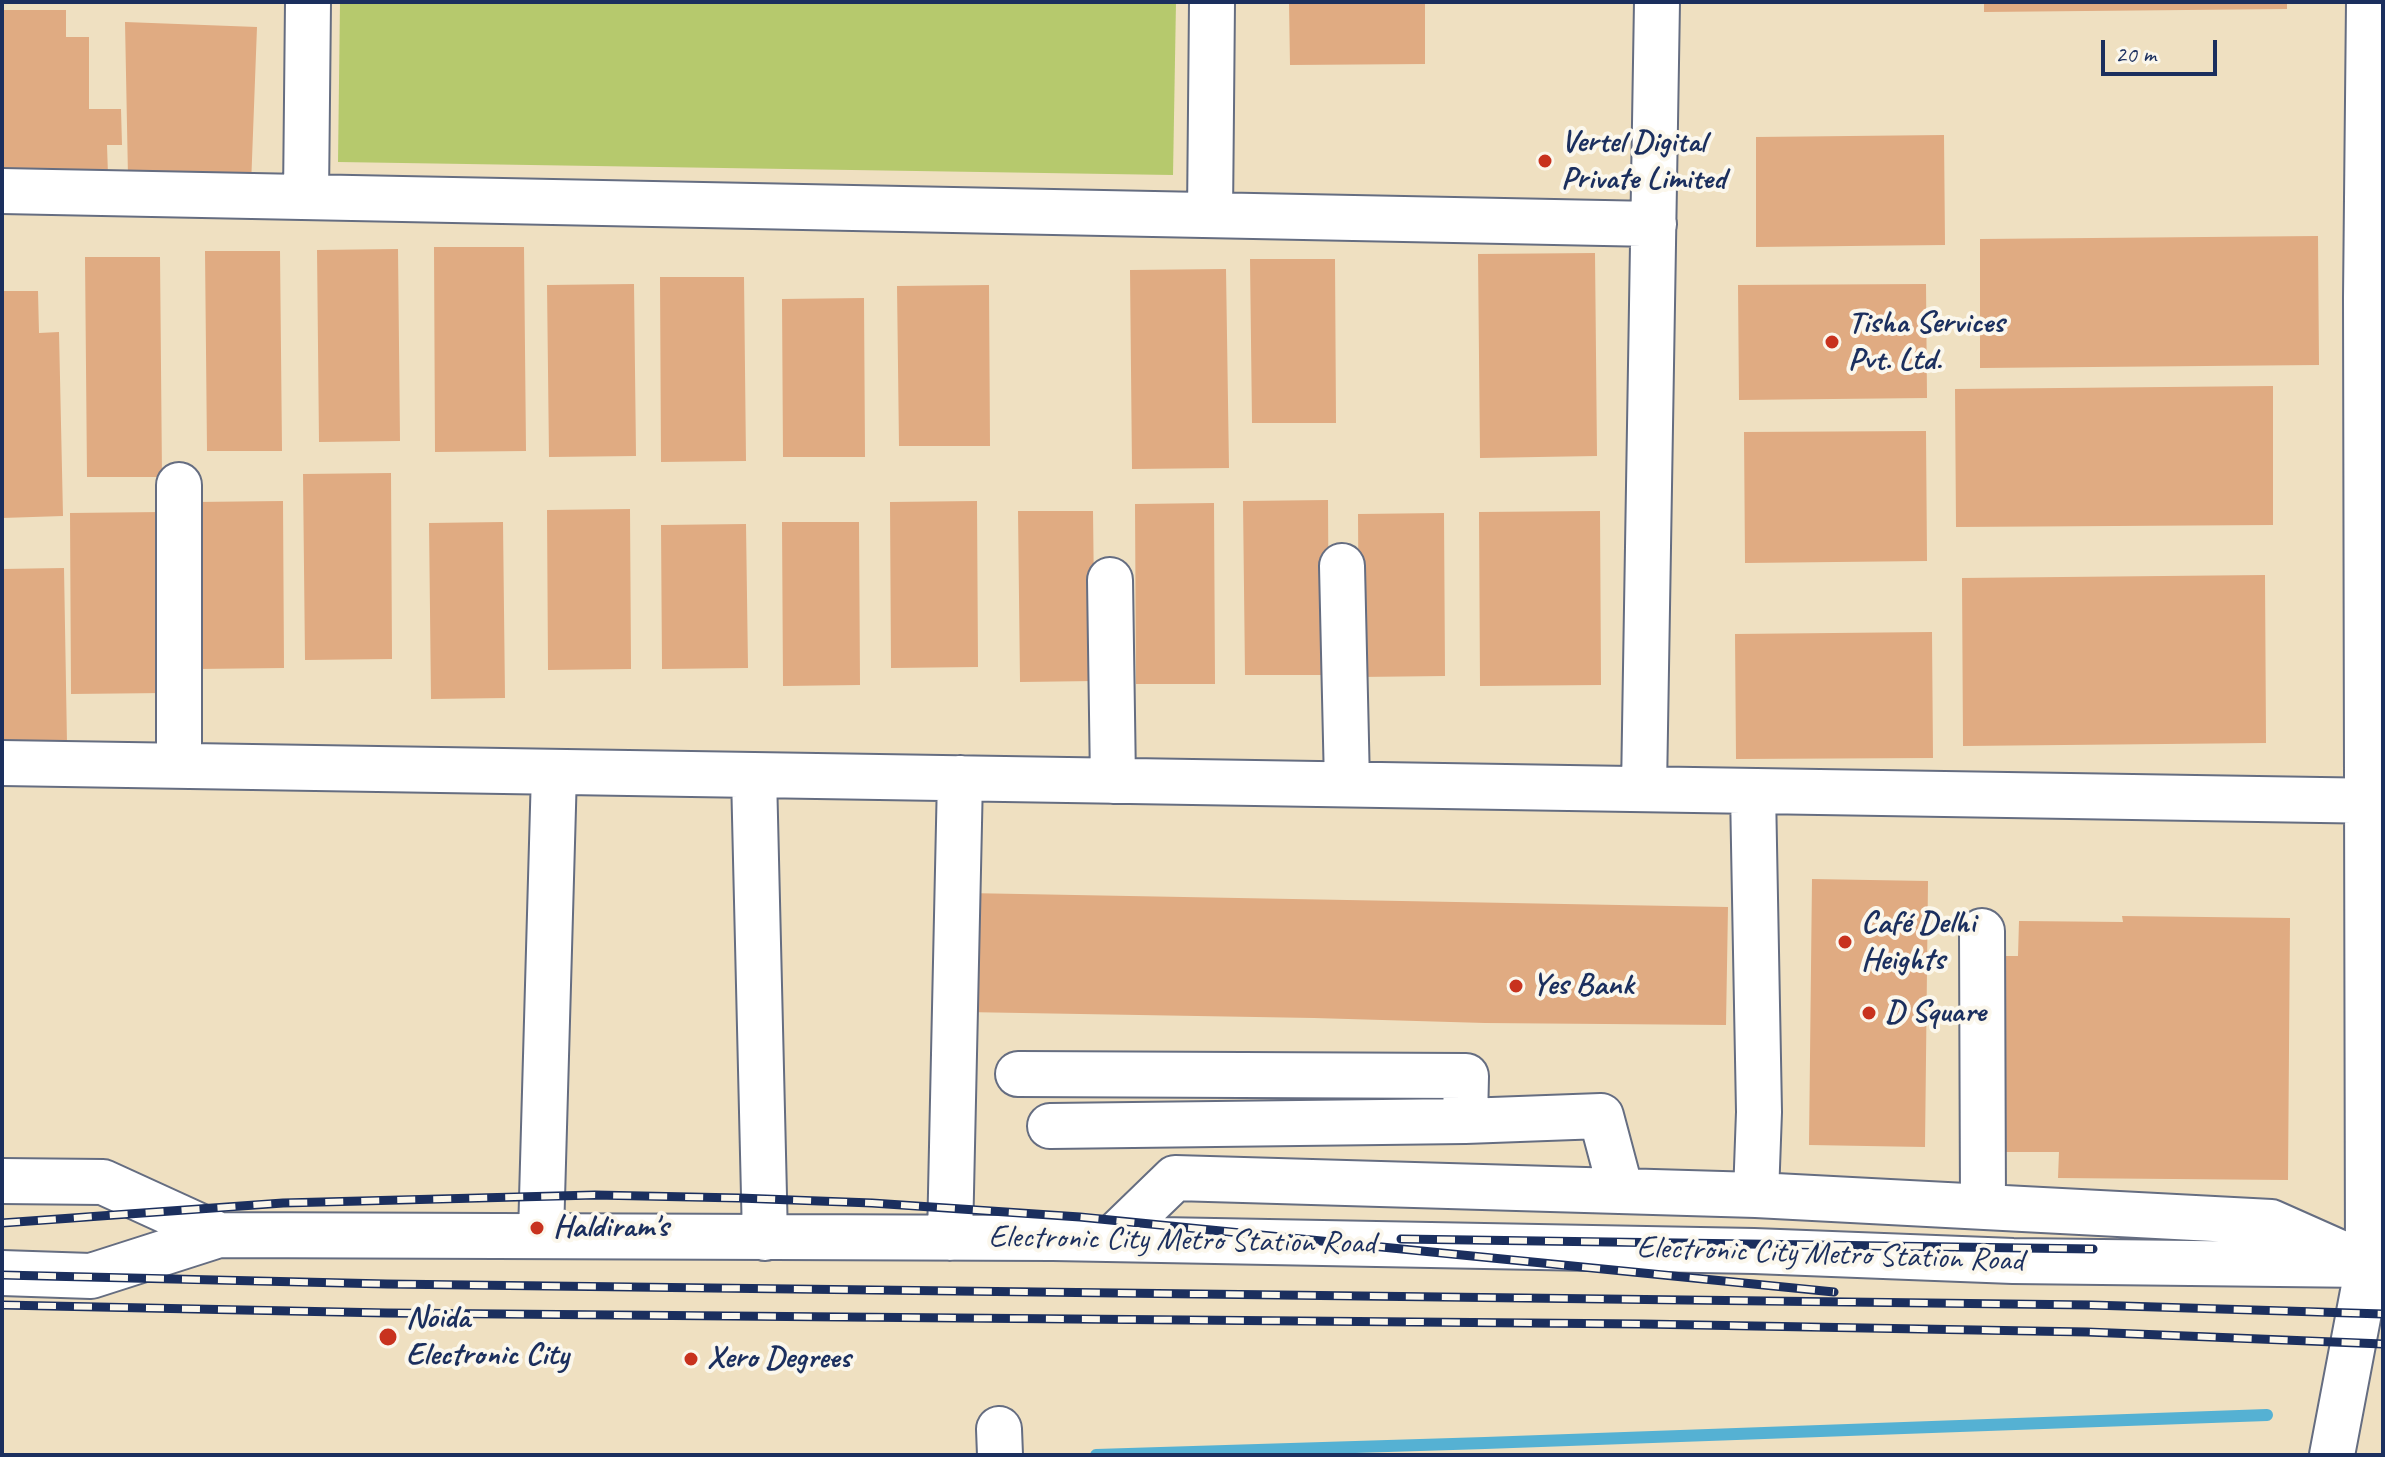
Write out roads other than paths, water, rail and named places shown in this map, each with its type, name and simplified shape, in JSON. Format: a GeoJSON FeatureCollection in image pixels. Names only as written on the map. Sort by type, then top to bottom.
{"type":"FeatureCollection","features":[{"type":"Feature","properties":{"kind":"street"},"geometry":{"type":"LineString","coordinates":[[306,197],[308,2]]}},
{"type":"Feature","properties":{"kind":"street"},"geometry":{"type":"LineString","coordinates":[[1210,215],[1212,2]]}},
{"type":"Feature","properties":{"kind":"street"},"geometry":{"type":"LineString","coordinates":[[1644,789],[1657,2]]}},
{"type":"Feature","properties":{"kind":"street"},"geometry":{"type":"LineString","coordinates":[[2332,1455],[2376,1264],[2376,801],[2366,329],[2369,2]]}},
{"type":"Feature","properties":{"kind":"street"},"geometry":{"type":"LineString","coordinates":[[2,191],[1654,224]]}},
{"type":"Feature","properties":{"kind":"street"},"geometry":{"type":"LineString","coordinates":[[179,485],[179,766]]}},
{"type":"Feature","properties":{"kind":"street"},"geometry":{"type":"LineString","coordinates":[[1342,566],[1347,784]]}},
{"type":"Feature","properties":{"kind":"street"},"geometry":{"type":"LineString","coordinates":[[1110,580],[1113,781]]}},
{"type":"Feature","properties":{"kind":"street"},"geometry":{"type":"LineString","coordinates":[[2,763],[2376,801]]}},
{"type":"Feature","properties":{"kind":"street"},"geometry":{"type":"LineString","coordinates":[[541,1234],[554,772]]}},
{"type":"Feature","properties":{"kind":"street"},"geometry":{"type":"LineString","coordinates":[[754,775],[765,1238]]}},
{"type":"Feature","properties":{"kind":"street"},"geometry":{"type":"LineString","coordinates":[[950,1238],[960,778]]}},
{"type":"Feature","properties":{"kind":"street"},"geometry":{"type":"LineString","coordinates":[[1753,791],[1759,1112],[1756,1195]]}},
{"type":"Feature","properties":{"kind":"street"},"geometry":{"type":"LineString","coordinates":[[1982,931],[1983,1206]]}},
{"type":"Feature","properties":{"kind":"street"},"geometry":{"type":"LineString","coordinates":[[1018,1074],[1466,1076],[1465,1121]]}},
{"type":"Feature","properties":{"kind":"street"},"geometry":{"type":"LineString","coordinates":[[1050,1126],[1465,1121],[1601,1116],[1621,1191]]}},
{"type":"Feature","properties":{"kind":"street"},"geometry":{"type":"LineString","coordinates":[[1112,1239],[1175,1178],[1756,1195],[2271,1222],[2376,1264]]}},
{"type":"Feature","properties":{"kind":"street"},"geometry":{"type":"LineString","coordinates":[[2,1181],[103,1182],[219,1235]]}},
{"type":"Feature","properties":{"kind":"street","name":"Electronic City Metro Station Road"},"geometry":{"type":"LineString","coordinates":[[2,1273],[91,1276],[219,1235],[541,1234],[1112,1239],[1754,1251],[2013,1261],[2376,1264]]}},
{"type":"Feature","properties":{"kind":"waterway"},"geometry":{"type":"LineString","coordinates":[[1096,1455],[2267,1415]]}},
{"type":"Feature","properties":{"kind":"railway"},"geometry":{"type":"LineString","coordinates":[[2,1223],[283,1203],[595,1195],[872,1203],[1080,1217],[1834,1292]]}},
{"type":"Feature","properties":{"kind":"railway"},"geometry":{"type":"LineString","coordinates":[[1401,1239],[2093,1249]]}},
{"type":"Feature","properties":{"kind":"railway"},"geometry":{"type":"LineString","coordinates":[[2,1275],[387,1284],[2091,1305],[2383,1314]]}},
{"type":"Feature","properties":{"kind":"railway"},"geometry":{"type":"LineString","coordinates":[[2,1305],[387,1313],[1643,1324],[2087,1332],[2383,1344]]}},
{"type":"Feature","properties":{"kind":"place","name":"Vertel Digital Private Limited"},"geometry":{"type":"Point","coordinates":[1545,161]}},
{"type":"Feature","properties":{"kind":"place","name":"Tisha Services Pvt. Ltd."},"geometry":{"type":"Point","coordinates":[1832,342]}},
{"type":"Feature","properties":{"kind":"place","name":"Café Delhi Heights"},"geometry":{"type":"Point","coordinates":[1845,942]}},
{"type":"Feature","properties":{"kind":"place","name":"Yes Bank"},"geometry":{"type":"Point","coordinates":[1516,986]}},
{"type":"Feature","properties":{"kind":"place","name":"D Square"},"geometry":{"type":"Point","coordinates":[1869,1013]}},
{"type":"Feature","properties":{"kind":"place","name":"Haldiram's"},"geometry":{"type":"Point","coordinates":[537,1228]}},
{"type":"Feature","properties":{"kind":"place","name":"Noida Electronic City"},"geometry":{"type":"Point","coordinates":[388,1337]}},
{"type":"Feature","properties":{"kind":"place","name":"Xero Degrees"},"geometry":{"type":"Point","coordinates":[691,1359]}}]}
